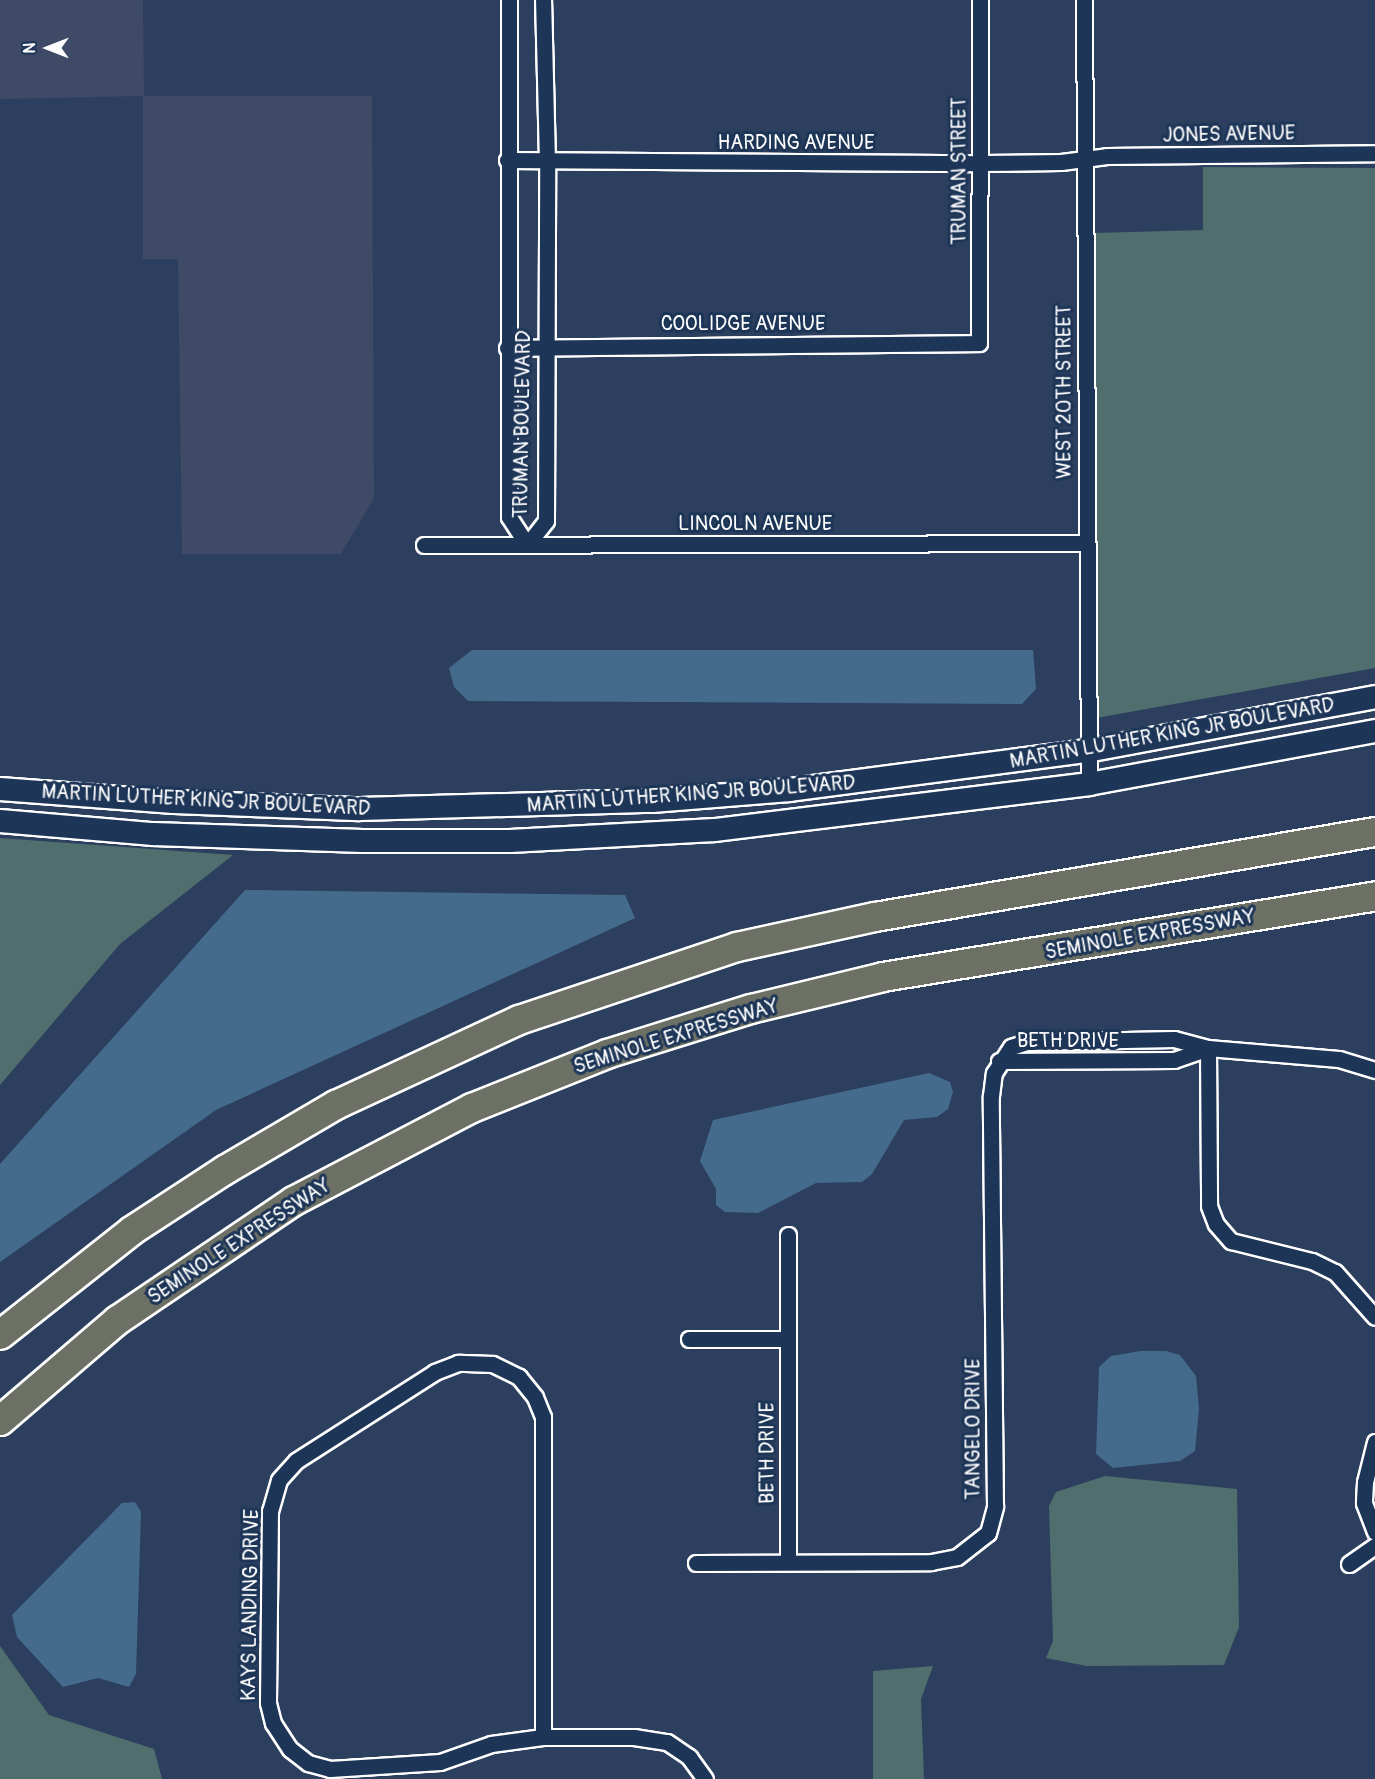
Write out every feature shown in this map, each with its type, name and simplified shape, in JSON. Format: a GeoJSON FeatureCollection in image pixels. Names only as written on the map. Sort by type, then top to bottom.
{"type":"FeatureCollection","features":[{"type":"Feature","properties":{"kind":"highway"},"geometry":{"type":"LineString","coordinates":[[0,1335],[133,1230],[225,1170],[336,1105],[519,1020],[737,947],[875,917],[1375,832]]}},
{"type":"Feature","properties":{"kind":"highway","name":"SEMINOLE EXPRESSWAY"},"geometry":{"type":"LineString","coordinates":[[0,1421],[118,1320],[294,1202],[472,1108],[607,1054],[750,1009],[883,978],[1375,896]]}},
{"type":"Feature","properties":{"kind":"main road","name":"MARTIN LUTHER KING JR BOULEVARD"},"geometry":{"type":"LineString","coordinates":[[0,789],[174,802],[360,809],[498,807],[790,790],[1087,751],[1375,697]]}},
{"type":"Feature","properties":{"kind":"main road","name":"MARTIN LUTHER KING JR BOULEVARD"},"geometry":{"type":"LineString","coordinates":[[0,821],[278,839],[510,841],[715,830],[1089,784],[1375,731]]}},
{"type":"Feature","properties":{"kind":"main road"},"geometry":{"type":"LineString","coordinates":[[46,825],[49,793]]}},
{"type":"Feature","properties":{"kind":"street","name":"TRUMAN BOULEVARD"},"geometry":{"type":"LineString","coordinates":[[509,0],[507,160],[509,517],[527,545],[546,521],[547,161],[543,0]]}},
{"type":"Feature","properties":{"kind":"street","name":"TRUMAN STREET"},"geometry":{"type":"LineString","coordinates":[[979,343],[980,0]]}},
{"type":"Feature","properties":{"kind":"street","name":"WEST 20TH STREET"},"geometry":{"type":"LineString","coordinates":[[1084,0],[1089,784]]}},
{"type":"Feature","properties":{"kind":"street","name":"JONES AVENUE"},"geometry":{"type":"LineString","coordinates":[[1084,159],[1375,153]]}},
{"type":"Feature","properties":{"kind":"street","name":"HARDING AVENUE"},"geometry":{"type":"LineString","coordinates":[[507,160],[980,163],[1084,159]]}},
{"type":"Feature","properties":{"kind":"street","name":"COOLIDGE AVENUE"},"geometry":{"type":"LineString","coordinates":[[507,348],[545,345],[979,343]]}},
{"type":"Feature","properties":{"kind":"street","name":"LINCOLN AVENUE"},"geometry":{"type":"LineString","coordinates":[[424,545],[1086,543]]}},
{"type":"Feature","properties":{"kind":"street","name":"BETH DRIVE"},"geometry":{"type":"LineString","coordinates":[[999,1061],[1011,1047],[1026,1042],[1174,1039],[1208,1048],[1339,1059],[1375,1070]]}},
{"type":"Feature","properties":{"kind":"street","name":"BETH DRIVE"},"geometry":{"type":"LineString","coordinates":[[999,1061],[1174,1060],[1208,1048]]}},
{"type":"Feature","properties":{"kind":"street"},"geometry":{"type":"LineString","coordinates":[[1208,1048],[1209,1206],[1216,1224],[1231,1241],[1312,1261],[1335,1272],[1375,1317]]}},
{"type":"Feature","properties":{"kind":"street","name":"TANGELO DRIVE"},"geometry":{"type":"LineString","coordinates":[[696,1563],[931,1562],[957,1557],[988,1533],[995,1506],[991,1096],[999,1061]]}},
{"type":"Feature","properties":{"kind":"street","name":"BETH DRIVE"},"geometry":{"type":"LineString","coordinates":[[788,1235],[788,1562]]}},
{"type":"Feature","properties":{"kind":"street"},"geometry":{"type":"LineString","coordinates":[[689,1339],[788,1339]]}},
{"type":"Feature","properties":{"kind":"street","name":"KAYS LANDING DRIVE"},"geometry":{"type":"LineString","coordinates":[[543,1737],[543,1418],[535,1397],[519,1377],[492,1364],[458,1363],[435,1371],[296,1461],[279,1480],[270,1511],[268,1703],[273,1723],[290,1749],[308,1762],[330,1769],[409,1766],[440,1762],[491,1744],[543,1737],[634,1737],[667,1742],[689,1757],[705,1779]]}},
{"type":"Feature","properties":{"kind":"street"},"geometry":{"type":"LineString","coordinates":[[1375,1442],[1365,1482],[1364,1503],[1375,1532]]}},
{"type":"Feature","properties":{"kind":"street"},"geometry":{"type":"LineString","coordinates":[[1349,1564],[1375,1546]]}},
{"type":"Feature","properties":{"kind":"shaded area"},"geometry":{"type":"Polygon","coordinates":[[[0,0],[143,0],[144,96],[372,96],[374,498],[341,554],[182,554],[178,259],[143,259],[143,96],[0,99],[0,0]]]}},
{"type":"Feature","properties":{"kind":"shaded area"},"geometry":{"type":"Polygon","coordinates":[[[472,650],[1033,650],[1036,689],[1022,704],[468,701],[454,687],[449,668],[472,650]]]}},
{"type":"Feature","properties":{"kind":"shaded area"},"geometry":{"type":"Polygon","coordinates":[[[245,890],[625,895],[635,918],[216,1110],[0,1262],[0,1164],[245,890]]]}},
{"type":"Feature","properties":{"kind":"shaded area"},"geometry":{"type":"Polygon","coordinates":[[[929,1073],[950,1082],[953,1092],[948,1109],[937,1117],[904,1120],[872,1174],[862,1182],[816,1183],[758,1213],[725,1212],[716,1205],[716,1189],[700,1161],[713,1120],[929,1073]]]}},
{"type":"Feature","properties":{"kind":"shaded area"},"geometry":{"type":"Polygon","coordinates":[[[1141,1351],[1166,1351],[1180,1355],[1196,1376],[1199,1409],[1195,1451],[1180,1461],[1113,1468],[1096,1454],[1099,1367],[1111,1356],[1141,1351]]]}},
{"type":"Feature","properties":{"kind":"shaded area"},"geometry":{"type":"Polygon","coordinates":[[[135,1502],[141,1512],[136,1674],[129,1687],[98,1678],[63,1687],[17,1637],[12,1615],[122,1503],[135,1502]]]}},
{"type":"Feature","properties":{"kind":"green space"},"geometry":{"type":"Polygon","coordinates":[[[1203,167],[1375,168],[1375,668],[1096,718],[1093,233],[1203,230],[1203,167]]]}},
{"type":"Feature","properties":{"kind":"green space"},"geometry":{"type":"Polygon","coordinates":[[[0,838],[233,855],[120,944],[0,1085],[0,838]]]}},
{"type":"Feature","properties":{"kind":"green space"},"geometry":{"type":"Polygon","coordinates":[[[1105,1476],[1237,1489],[1239,1627],[1224,1665],[1087,1666],[1046,1658],[1053,1641],[1049,1506],[1056,1492],[1105,1476]]]}},
{"type":"Feature","properties":{"kind":"green space"},"geometry":{"type":"Polygon","coordinates":[[[0,1646],[49,1715],[154,1749],[162,1779],[0,1779],[0,1646]]]}},
{"type":"Feature","properties":{"kind":"green space"},"geometry":{"type":"Polygon","coordinates":[[[933,1666],[921,1699],[924,1779],[873,1779],[873,1671],[933,1666]]]}}]}
